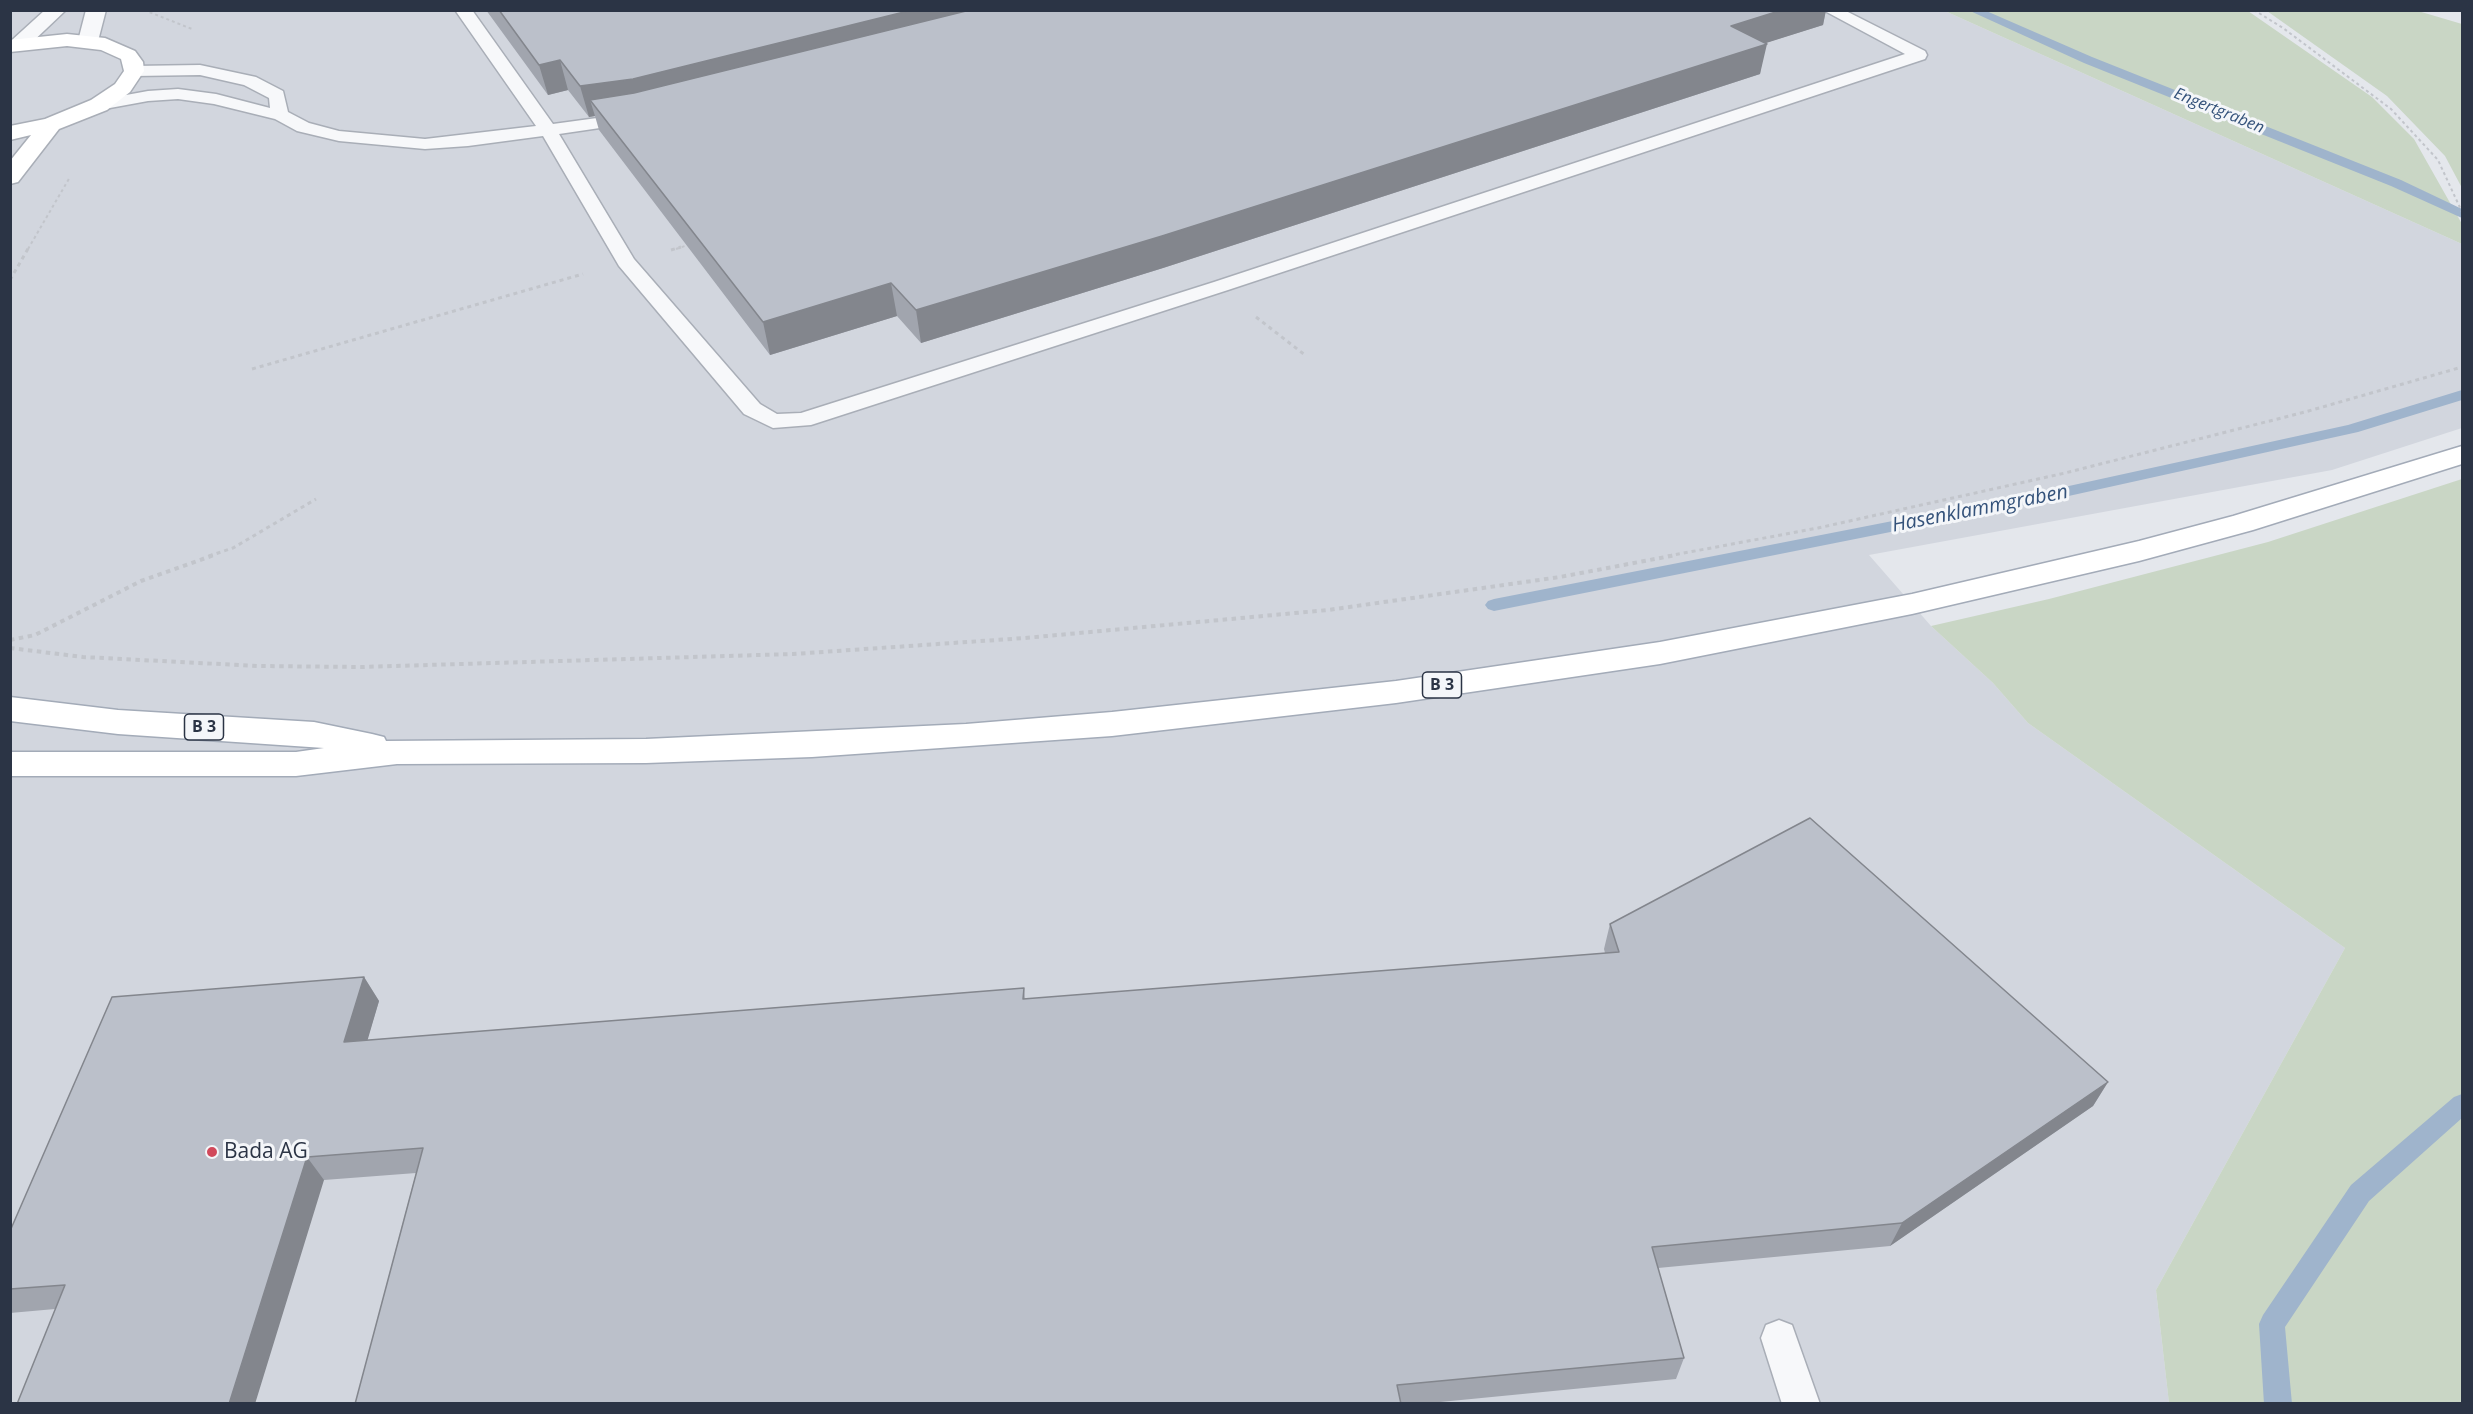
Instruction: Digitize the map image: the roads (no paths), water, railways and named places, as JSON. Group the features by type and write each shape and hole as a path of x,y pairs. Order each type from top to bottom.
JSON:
{"main road":[{"path":"10,133 51,124 99,105 123,88 134,71 133,62 119,48 88,41 55,41 15,45"},
{"path":"10,177 51,124"},
{"name":"B 3","path":"10,764 296,764 397,752 646,752 966,736 1112,724 1396,692 1660,653 1912,604 2139,551 2243,523 2463,455"},
{"name":"B 3","path":"10,709 118,722 314,735 397,752"}],"street":[{"path":"15,45 57,10"},
{"path":"88,41 96,10"}],"lane":[{"path":"463,10 548,130 626,262 752,409 773,421 803,420 1221,286 1919,55 1830,10"},
{"path":"134,71 200,70 250,81 277,95 280,114"},
{"path":"99,105 148,96 178,94 216,99 245,108 280,114 303,127 330,134 425,144 468,141 653,114"},
{"path":"1779,1338 1801,1404"}],"waterway":[{"name":"Engertgraben","path":"1973,10 2088,60 2396,183 2462,214"},
{"name":"Hasenklammgraben","path":"1494,605 2046,496 2352,429 2462,395"},
{"path":"2278,1404 2272,1324 2360,1193 2462,1104"}],"place":[{"name":"Bada AG","path":"212,1152"}]}
